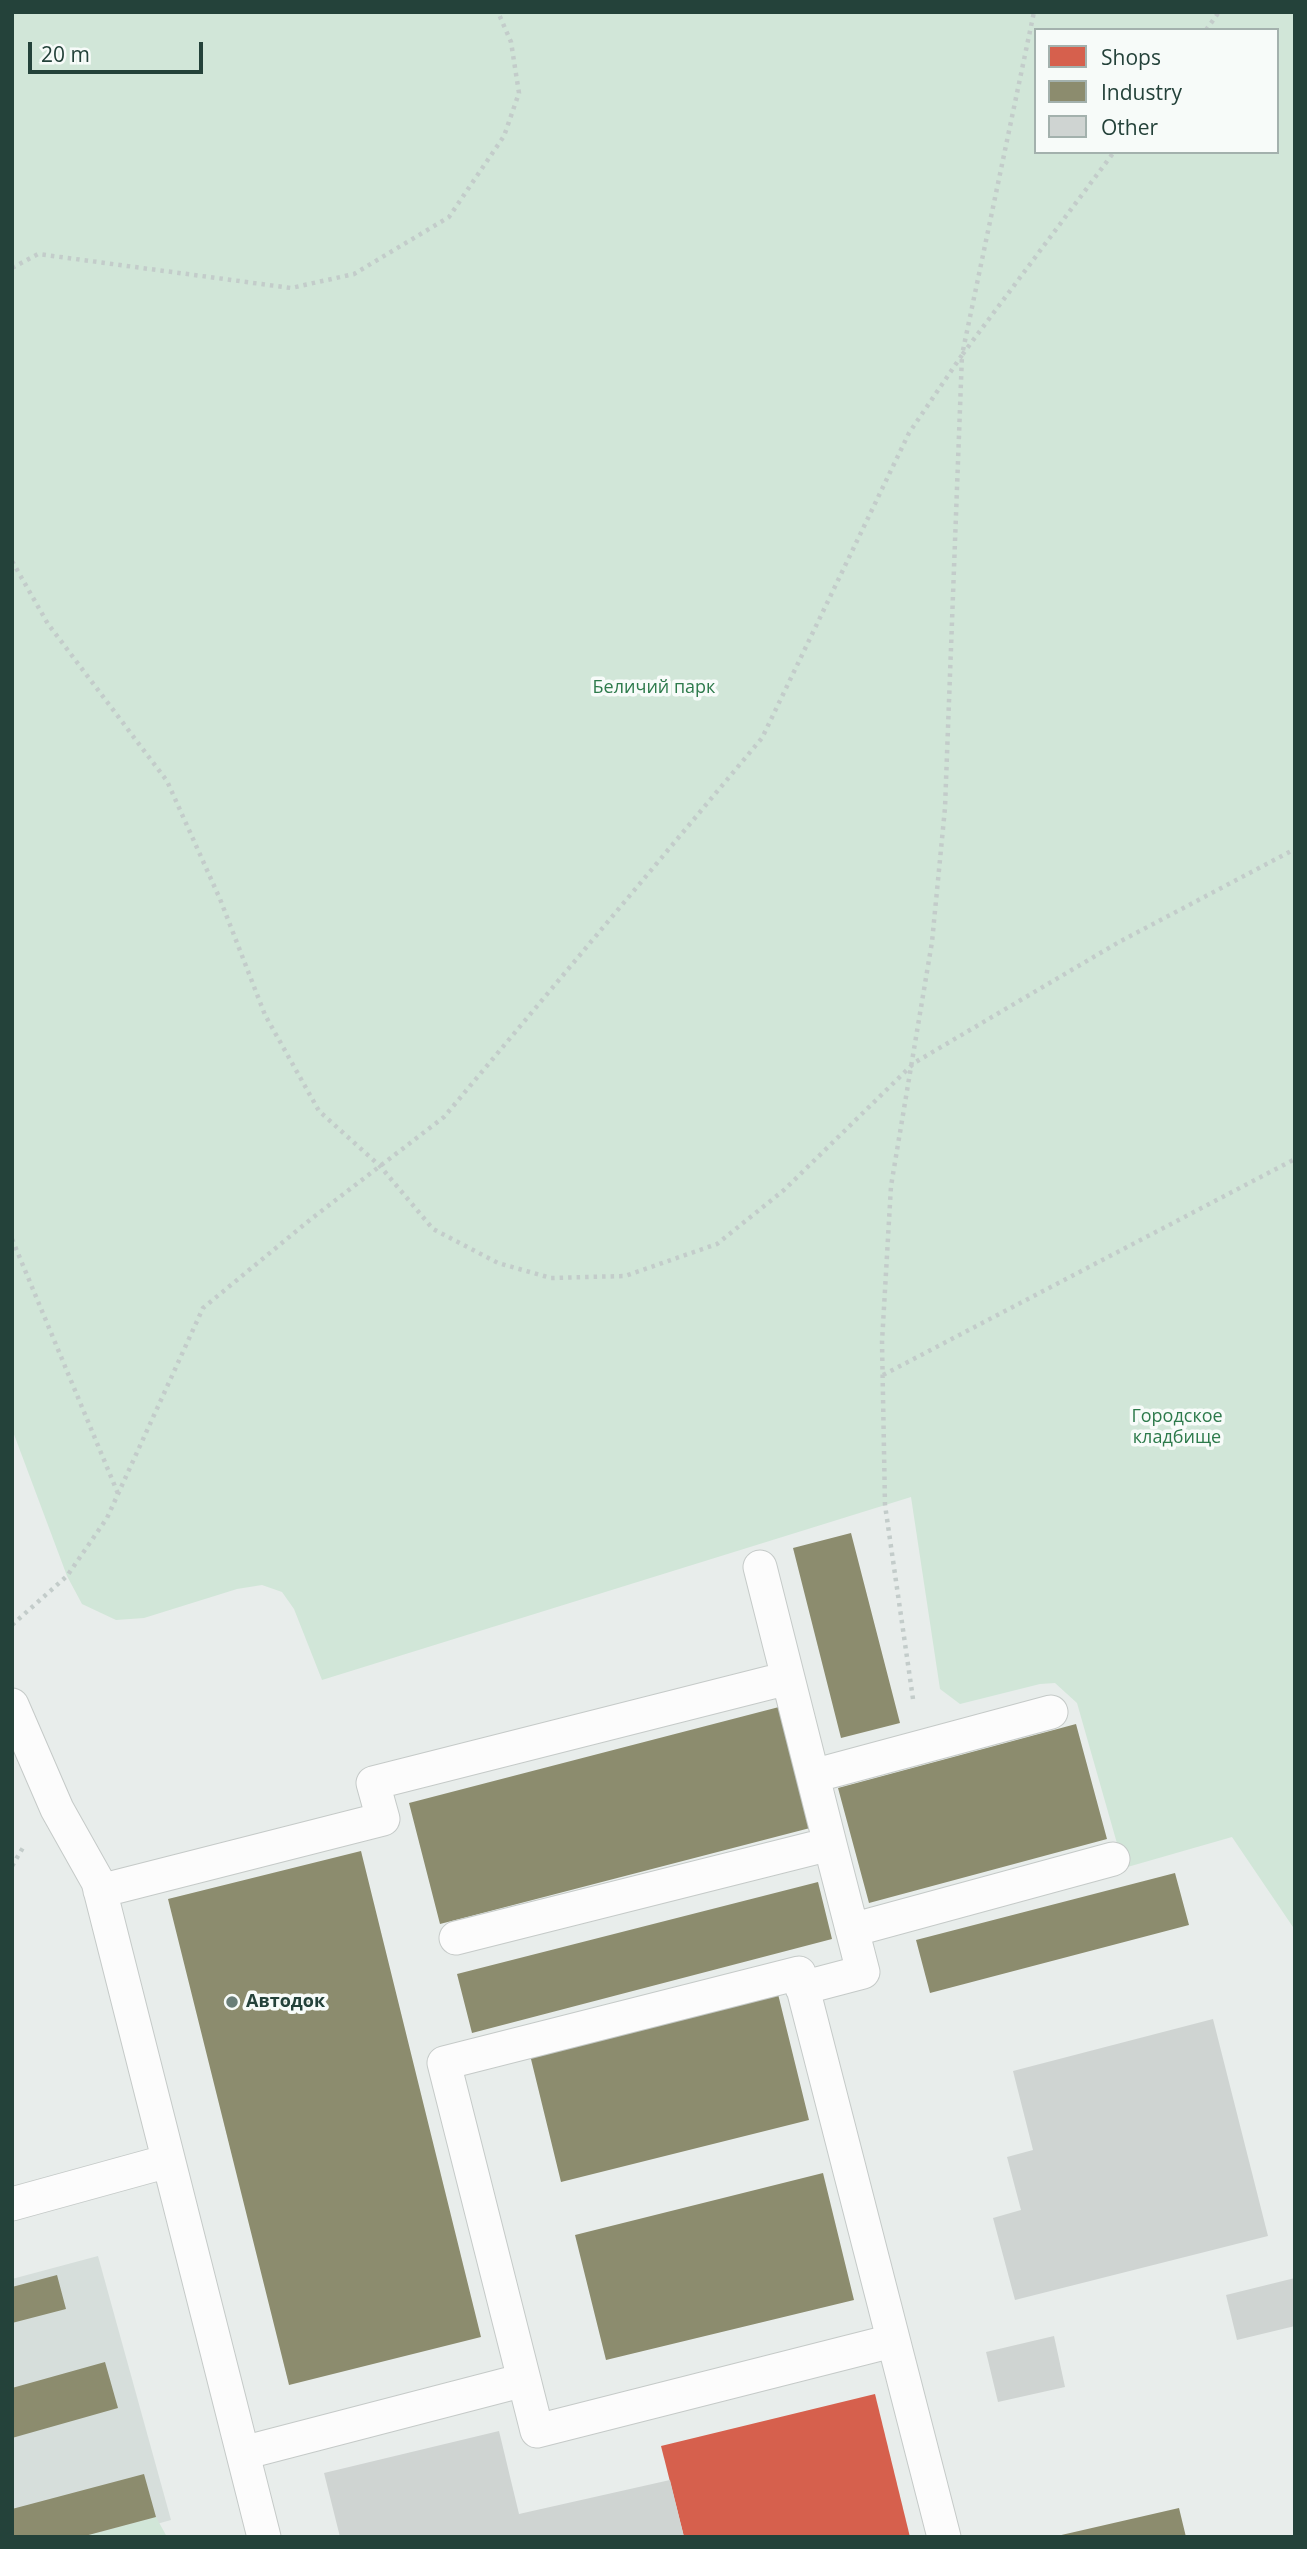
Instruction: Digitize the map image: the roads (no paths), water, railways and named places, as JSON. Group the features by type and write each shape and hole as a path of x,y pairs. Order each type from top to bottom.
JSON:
{"lane":[{"path":"760,1567 863,1972 802,1988"},
{"path":"100,1891 383,1819 373,1783 788,1678"},
{"path":"12,1705 48,1790 98,1882 264,2537"},
{"path":"813,1776 1051,1712"},
{"path":"12,1759 48,1790"},
{"path":"456,1938 830,1844"},
{"path":"852,1930 1113,1859"},
{"path":"892,2341 537,2431 444,2063 799,1973 944,2537"},
{"path":"12,2204 168,2161"},
{"path":"243,2453 524,2380"}],"place":[{"name":"Автодок","path":"232,2002"}],"park label":[{"name":"Беличий парк","path":"654,688"},
{"name":"Городское кладбище","path":"1177,1427"}]}
